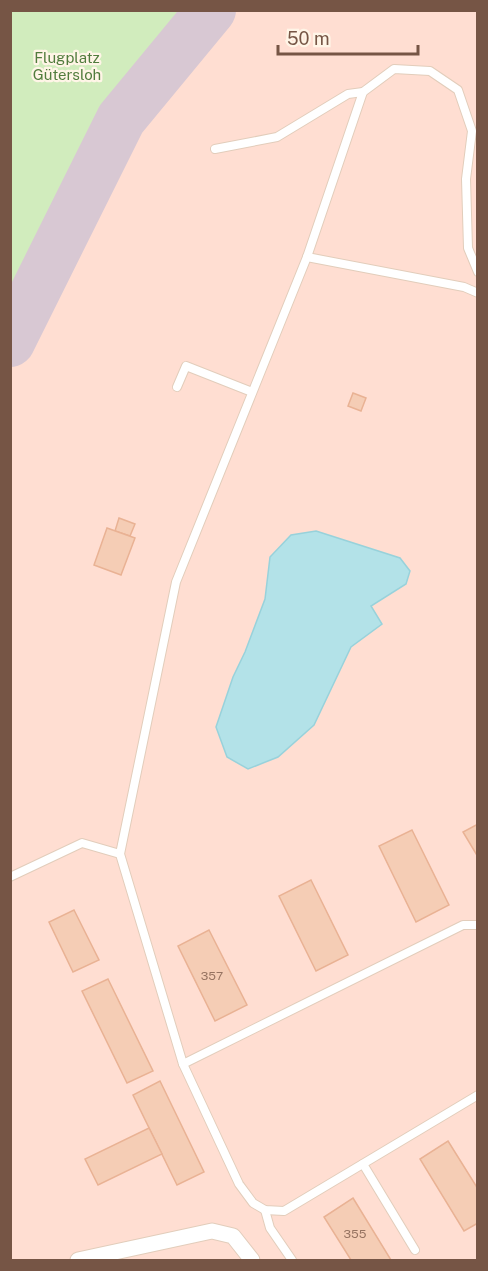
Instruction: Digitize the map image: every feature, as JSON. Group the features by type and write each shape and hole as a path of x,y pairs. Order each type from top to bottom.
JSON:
{"street":[{"path":"78,1260 212,1231 233,1236 252,1260"}],"lane":[{"path":"215,149 277,137 348,94 363,92 394,69 430,71 458,90 471,131 466,179 468,248 477,272"},
{"path":"363,92 307,256 176,582 120,854 183,1064 239,1184 253,1203 265,1210 284,1211 477,1095"},
{"path":"307,256 464,286 477,293"},
{"path":"177,387 186,366 252,392"},
{"path":"10,877 82,843 120,854"},
{"path":"183,1064 463,925 477,925"},
{"path":"363,1164 415,1250"},
{"path":"265,1210 270,1228 291,1260"}],"shaded area":[{"path":"10,11 477,11 477,1260 11,1260"}],"green space":[{"name":"Flugplatz Gütersloh","path":"11,10 184,11 140,61 105,110 11,297"}],"water":[{"path":"316,531 400,558 410,571 406,584 371,606 382,624 351,647 314,725 278,757 248,769 227,757 216,727 233,677 265,599 270,557 291,535"}],"building":[{"path":"353,393 366,398 361,411 348,406"},
{"path":"119,518 135,524 130,536 115,531"},
{"path":"107,528 135,538 121,575 94,565"},
{"path":"478,824 478,857 463,832"},
{"path":"412,830 449,905 416,922 379,846"},
{"path":"311,880 348,955 316,971 279,896"},
{"path":"74,910 99,960 73,972 49,922"},
{"path":"209,930 247,1005 215,1021 178,946"},
{"path":"108,979 153,1071 127,1083 82,991"},
{"path":"160,1081 204,1172 177,1185 133,1095"},
{"path":"149,1128 162,1154 98,1185 85,1159"},
{"path":"448,1141 478,1189 478,1223 464,1231 420,1159"},
{"path":"353,1198 391,1260 351,1260 324,1217"}],"taxiway":[{"path":"10,342 121,119 211,10"}]}
